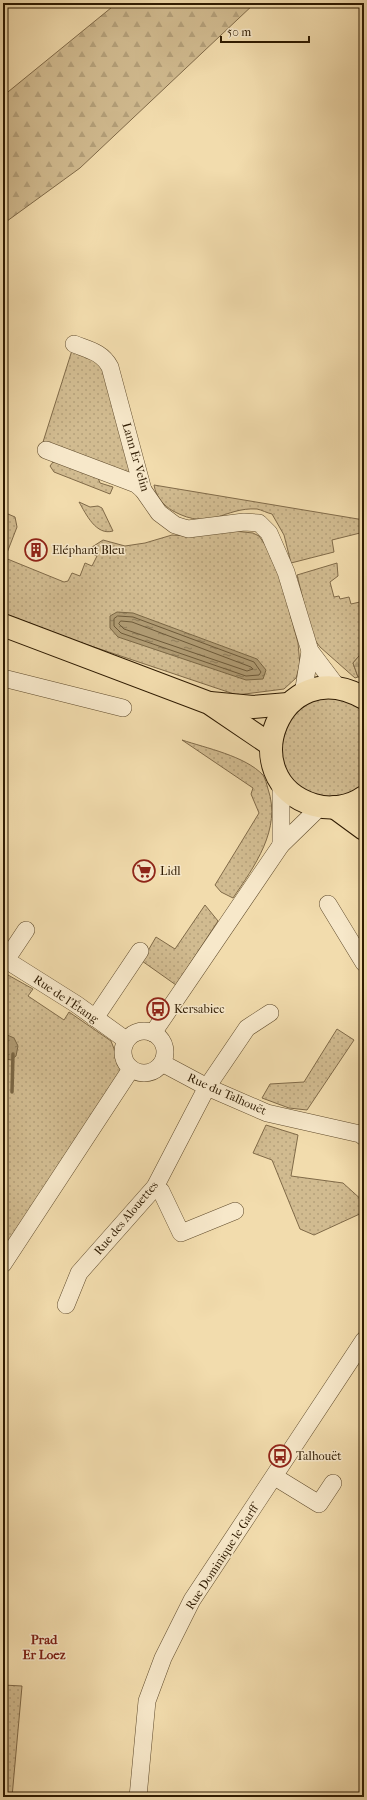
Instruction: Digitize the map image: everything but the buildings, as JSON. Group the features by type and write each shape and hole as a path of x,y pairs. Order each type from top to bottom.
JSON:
{"main road":[{"path":"3,625 209,703 271,745"},
{"path":"209,703 253,707 296,699 320,688 338,688 353,692 364,698"},
{"path":"296,699 275,724 271,745 273,764 281,782 298,798 327,807 364,829"},
{"path":"327,807 350,804 364,797"}],"street":[{"name":"Lann Er Velin","path":"74,344 97,352 105,358 110,367 143,490 159,513 175,525 188,529 244,522 259,523 269,533 286,572 310,651"},
{"path":"46,450 136,484 143,490"},
{"path":"310,651 338,688"},
{"path":"296,699 310,651"},
{"path":"3,678 123,708"},
{"path":"281,782 281,845"},
{"path":"153,1032 281,845 327,807"},
{"path":"328,904 364,962"},
{"name":"Rue de l'Étang","path":"26,930 4,959 126,1040"},
{"path":"95,1018 140,951"},
{"name":"Rue des Alouettes","path":"66,1306 79,1273 155,1187 207,1087 248,1028 270,1013"},
{"path":"135,1032 153,1032 158,1036 164,1046 164,1057 162,1063 151,1072 144,1073 131,1069 124,1058 124,1046 126,1040 135,1032"},
{"name":"Rue du Talhouët","path":"162,1063 207,1087 267,1113 363,1133"},
{"path":"3,1264 131,1069"},
{"path":"155,1187 161,1191 181,1233 235,1211"},
{"name":"Rue Dominique le Garff","path":"138,1797 147,1701 163,1658 192,1600 275,1478 364,1340"},
{"path":"275,1478 318,1504 334,1483"}],"green space":[{"path":"117,3 255,3 80,168 3,224 3,96"},
{"path":"74,344 100,361 133,467 129,474 43,442"},
{"path":"53,462 97,475 100,483 113,487 110,494 54,472 50,466"},
{"path":"154,485 364,520 364,532 332,540 334,552 291,563 284,535 272,514 257,509 245,509 208,519 186,517 173,511 163,503 156,493"},
{"path":"79,502 90,507 98,506 102,508 113,531 107,532 92,523"},
{"path":"8,514 15,517 17,527 5,558 64,582 68,581 72,573 80,576 85,563 92,566 97,556 90,553 89,549 103,540 125,546 145,543 172,535 188,536 234,531 253,533 259,536 266,546 279,573 298,643 300,665 296,678 284,689 237,695 79,642 3,613 3,517"},
{"path":"337,563 338,576 330,582 334,597 339,596 340,599 349,597 351,604 364,601 364,650 353,663 358,677 355,678 320,647 312,636 297,575"},
{"path":"364,650 364,677 358,677 353,663"},
{"path":"334,697 357,705 364,711 364,787 354,794 329,800 303,792 286,774 279,750 291,716 310,701"},
{"path":"182,740 225,753 246,763 263,775 266,782 271,804 269,833 257,860 233,898 221,892 215,885 259,813 251,794 253,788"},
{"path":"205,905 218,921 176,985 142,961 156,937 175,949"},
{"path":"8,975 33,989 28,996 64,1020 69,1012 111,1041 122,1069 3,1253 3,983"},
{"path":"337,1029 354,1040 307,1110 289,1108 262,1098 270,1084 304,1082"},
{"path":"266,1125 298,1135 291,1176 343,1183 364,1202 364,1212 314,1235 300,1229 272,1160 253,1153"},
{"path":"3,1685 22,1686 12,1797 3,1797"}],"water":[{"path":"117,612 133,613 257,659 266,670 263,679 246,680 118,637 110,628 110,616"},
{"path":"3,1029 5,1034 14,1038 18,1046 16,1056 11,1060 3,1058"}],"waterway":[{"path":"12,1092 13,1054"}],"place":[{"name":"Eléphant Bleu","path":"36,550"},
{"name":"Lidl","path":"144,871"},
{"name":"Kersabiec","path":"158,1009"},
{"name":"Talhouët","path":"280,1456"}],"district":[{"name":"Prad Er Loez","path":"44,1646"}]}
